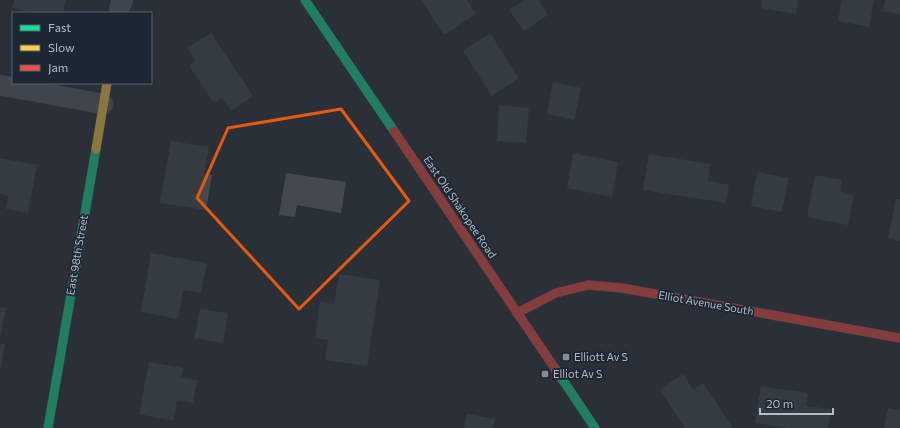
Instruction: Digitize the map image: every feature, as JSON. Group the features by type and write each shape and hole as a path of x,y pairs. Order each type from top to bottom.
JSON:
{"street":[{"path":"119,12 123,0"},
{"name":"East Old Shakopee Road","path":"305,0 595,428"},
{"name":"East 98th Street","path":"48,428 107,84"},
{"path":"0,85 103,104"},
{"name":"Elliot Avenue South","path":"517,313 556,293 588,285 622,288 900,338"}],"highlighted area":[{"path":"341,109 409,201 299,309 197,198 228,128"}],"building":[{"path":"14,0 66,0 63,12 33,12 12,8"},
{"path":"421,0 467,0 476,14 444,35"},
{"path":"524,0 538,0 548,15 524,31 509,10"},
{"path":"762,0 798,0 796,14 761,8"},
{"path":"842,0 874,0 869,27 838,21"},
{"path":"885,0 900,0 900,14 883,11"},
{"path":"211,33 253,96 231,111 222,98 214,103 189,66 196,61 187,48"},
{"path":"490,33 519,78 492,96 463,51"},
{"path":"553,82 581,88 574,120 547,114"},
{"path":"499,105 529,108 526,143 497,141"},
{"path":"171,141 209,147 204,173 212,175 206,210 160,203"},
{"path":"573,153 618,162 612,197 567,188"},
{"path":"649,154 710,164 708,181 729,185 726,203 643,190"},
{"path":"0,158 37,165 28,213 6,209 8,196 0,194"},
{"path":"757,172 789,178 782,212 751,206"},
{"path":"286,173 346,182 341,213 297,205 295,217 279,215"},
{"path":"815,175 842,180 840,191 854,195 848,225 807,217"},
{"path":"896,199 900,199 900,241 888,238"},
{"path":"151,253 207,263 201,293 183,290 178,319 141,312"},
{"path":"339,274 380,280 367,366 325,360 328,340 315,338 320,302 334,304"},
{"path":"0,307 6,308 1,335 0,335"},
{"path":"200,309 228,313 223,343 194,338"},
{"path":"0,344 5,344 1,369 0,369"},
{"path":"149,362 183,368 181,377 197,380 193,403 177,400 173,421 139,414"},
{"path":"683,374 693,390 703,383 733,428 685,428 660,390"},
{"path":"761,386 808,393 806,406 831,409 828,428 788,428 755,423"},
{"path":"888,408 900,410 900,428 884,428"},
{"path":"467,414 495,419 493,428 464,428"}],"traffic: fast":[{"path":"305,0 394,131"},
{"path":"48,428 96,149"},
{"path":"554,367 595,428"}],"traffic: slow":[{"path":"96,149 107,84"}],"traffic: jam":[{"path":"394,131 554,367"},
{"path":"517,313 556,293 588,285 622,288 900,338"}],"place":[{"name":"Elliott Av S","path":"566,357"},
{"name":"Elliot Av S","path":"545,374"}]}
